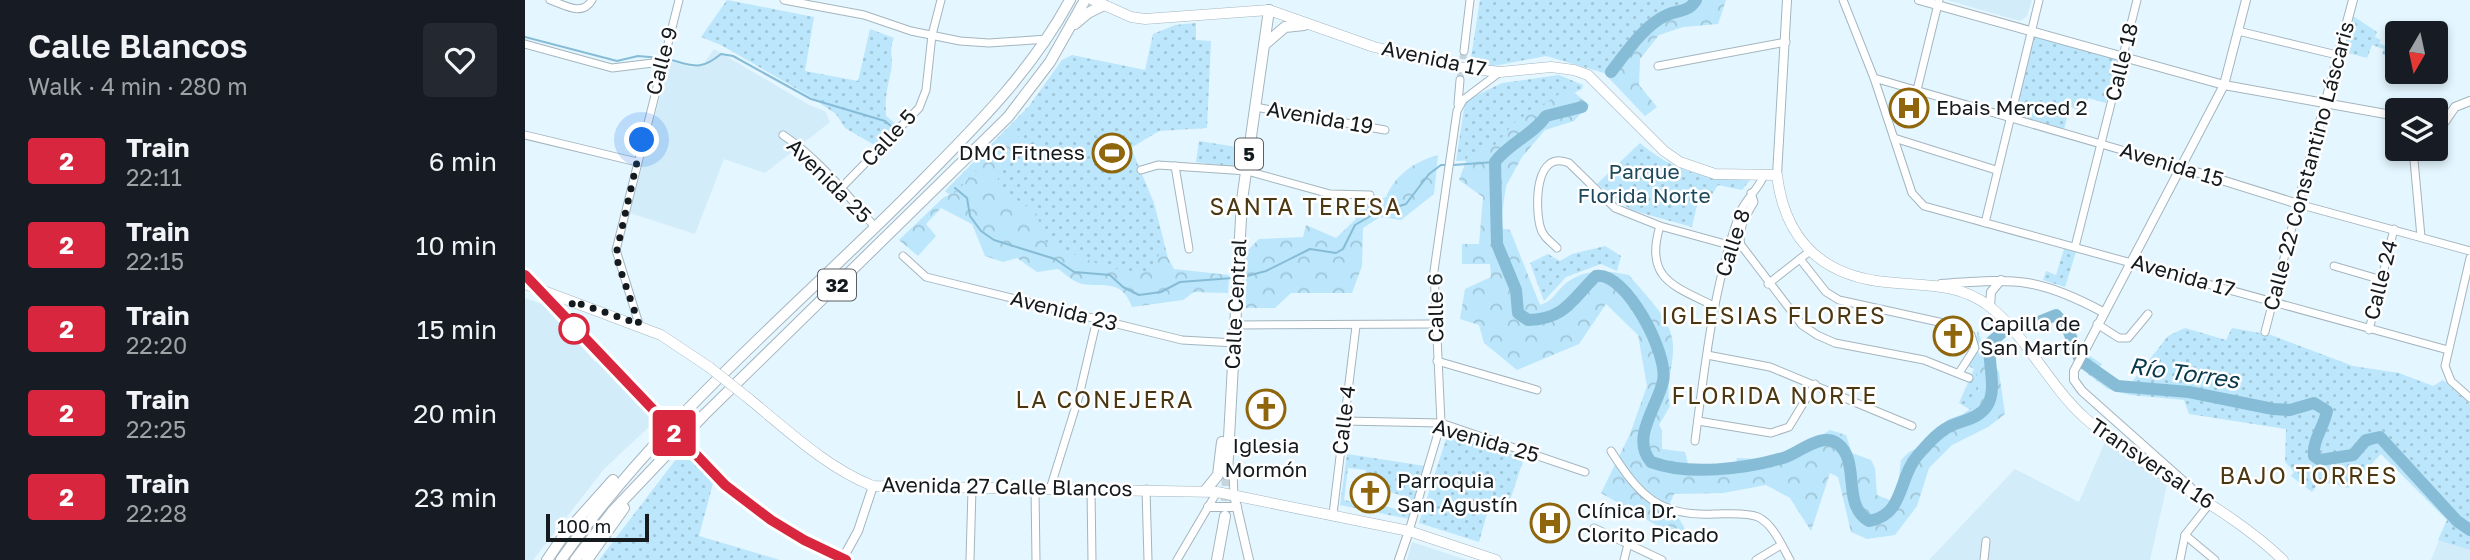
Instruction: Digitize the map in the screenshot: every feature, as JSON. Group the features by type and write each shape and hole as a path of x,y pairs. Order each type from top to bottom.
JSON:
{"main road":[{"name":"32","path":"561,560 617,485 659,438 994,107 1036,55 1070,0"},
{"name":"32","path":"575,560 612,512 704,415 1008,117 1038,80 1085,0"},
{"name":"Avenida 17","path":"1093,0 1131,17 1146,19 1269,5 1304,25 1420,59 1500,72 1560,68 1588,75 1664,151 1680,162 1715,174 1777,175"},
{"path":"1070,28 1088,13 1104,5"},
{"name":"Calle Central","path":"1230,474 1239,262 1247,171 1269,5"},
{"path":"1264,46 1285,27 1304,25"},
{"path":"1777,175 1784,214 1810,251 1832,266 1856,276 1877,281 1934,285"},
{"name":"Avenida 27 Calle Blancos","path":"525,284 639,324 676,344 807,444 858,480 873,486 1211,492 1409,531 1496,560"},
{"name":"Transversal 16","path":"1934,285 1968,294 1990,307 2086,419 2198,494 2283,560"},
{"path":"1211,492 1218,475 1233,360"},
{"path":"545,560 617,475 659,438"},
{"path":"587,560 643,482"},
{"path":"1217,560 1225,516"}],"street":[{"path":"550,0 584,9 592,0"},
{"name":"Calle 9","path":"639,324 618,263 617,250 636,162 679,0"},
{"path":"784,0 864,15 932,35 989,43 1029,42 1048,38"},
{"name":"Calle 5","path":"841,188 919,107 926,90 932,35 941,0"},
{"path":"1464,51 1470,0"},
{"path":"1777,175 1787,0"},
{"path":"1843,0 1894,138 1996,170"},
{"path":"1919,0 1939,2 2224,85 2385,114"},
{"path":"1985,223 2008,117 2039,0"},
{"name":"Calle 18","path":"2075,247 2137,0"},
{"path":"2198,494 2078,387 2074,380 2076,365 2083,351 2224,85 2246,0"},
{"name":"Calle 22 Constantino Láscaris","path":"2265,332 2351,0"},
{"path":"1917,90 1939,2"},
{"path":"2238,32 2337,55"},
{"path":"1029,42 1035,47 1036,55"},
{"path":"1658,66 1786,42"},
{"path":"525,44 612,68 662,59"},
{"path":"1457,111 1463,100 1500,72"},
{"name":"Avenida 15","path":"1874,78 2298,204 2470,251"},
{"name":"Calle 6","path":"1399,560 1441,424 1434,324 1435,256 1460,80"},
{"path":"2448,119 2455,107 2470,102"},
{"name":"Avenida 19","path":"1255,107 1385,130"},
{"path":"525,135 636,162"},
{"name":"Avenida 25","path":"783,135 797,144 875,227"},
{"name":"Avenida 17","path":"1894,138 1917,202 2448,350"},
{"path":"1557,248 1544,236 1537,203 1541,177 1552,162 1560,159 1569,163 1615,208 1660,226 1729,245"},
{"name":"Calle 24","path":"2414,161 2421,237"},
{"path":"1175,166 1189,249"},
{"path":"1141,170 1175,166 1247,171 1330,194 1370,195"},
{"name":"Calle 8","path":"1696,441 1714,306 1729,245 1740,211 1764,175"},
{"path":"1751,193 1753,202 1738,236 1741,245 1768,284 1802,325 1835,343 1924,360 1969,378"},
{"path":"1660,226 1654,257 1658,269 1667,279 1714,306"},
{"name":"Calle 24","path":"2369,330 2394,229"},
{"path":"1768,284 1810,251"},
{"name":"Avenida 23","path":"903,256 926,277 1194,342 1235,343"},
{"path":"2470,258 2448,350 2447,373 2470,398"},
{"path":"1800,259 1826,292 1839,300 1948,324 1971,335 1975,348 1959,373"},
{"path":"2334,266 2382,280"},
{"path":"1934,285 2001,281 2044,284 2063,290 2103,312"},
{"path":"1990,307 1991,292 2001,281"},
{"path":"2097,324 2125,339 2148,314"},
{"path":"1050,489 1079,396 1097,319"},
{"path":"1236,325 1434,324"},
{"name":"Calle 4","path":"1333,514 1356,326"},
{"path":"1707,355 1770,367 1912,426"},
{"path":"1437,361 1537,390"},
{"path":"1698,421 1771,433 1789,427 1815,384"},
{"name":"Avenida 25","path":"1344,421 1441,424 1585,472"},
{"path":"1611,450 1628,478 1667,510 1694,515 1757,516 1770,528 1790,560"},
{"path":"1230,474 1249,560"},
{"path":"842,560 858,531 873,486"},
{"path":"970,560 972,489"},
{"path":"1035,489 1037,560"},
{"path":"1091,489 1092,560"},
{"path":"1146,489 1148,560"},
{"path":"1177,560 1208,507 1211,492"},
{"path":"2180,560 2185,536 2210,503"},
{"path":"1208,507 1237,507"},
{"path":"1594,527 1662,560"},
{"path":"2185,536 2215,560"},
{"path":"1984,560 1986,541"},
{"path":"1624,560 1628,544"},
{"path":"1756,560 1781,545"}],"shaded area":[{"path":"1947,0 2032,0 2027,16 2020,21"},
{"path":"714,49 809,105 825,111 830,122 765,173 724,159 695,234 630,213 669,61 691,67 703,65"},
{"path":"525,298 544,305 595,362 598,360 655,421 604,469 533,560 525,560"},
{"path":"2105,442 2167,485 2150,560 1929,560 2015,469 2079,502"},
{"path":"2447,520 2470,538 2470,560 2431,560"},
{"path":"1412,542 1467,560 1407,560"}],"green space":[{"path":"727,0 814,17 805,71 858,81 870,29 894,38 886,116 896,124 876,146 845,128 836,114 811,97 721,45 701,37"},
{"path":"1480,0 1687,0 1684,8 1656,14 1604,73 1546,56 1494,66 1470,64"},
{"path":"1687,0 1726,0 1718,24 1683,27 1659,35 1640,59 1639,85 1657,107 1645,116 1604,73 1656,14 1684,8"},
{"path":"2353,16 2377,32 2375,37 2385,46 2385,55 2382,54 2384,49 2372,45 2367,58 2345,52"},
{"path":"1196,23 1196,40 1211,41 1207,128 1159,131 1131,148 1154,203 1171,270 1135,277 996,233 945,191 1029,106 1062,60 1072,55 1145,70 1153,34 1175,25"},
{"path":"2035,34 2119,58 2106,103 2088,98 2084,111 2070,107 2064,129 2014,114"},
{"path":"1559,75 1583,85 1582,89 1538,111 1491,160 1456,161 1465,102 1502,83"},
{"path":"1569,88 1589,105 1574,121 1545,130 1522,157 1506,186 1500,228 1510,230 1540,305 1551,299 1572,279 1604,271 1629,275 1656,307 1668,326 1673,345 1668,391 1670,406 1659,425 1662,430 1662,449 1685,452 1690,471 1705,471 1719,465 1734,470 1737,458 1781,460 1830,430 1846,435 1852,453 1871,460 1875,468 1877,495 1892,501 1898,485 1901,460 1909,452 1926,444 1947,420 1963,414 1975,405 1979,390 1975,363 1979,341 1999,372 2005,414 1988,427 1952,445 1929,468 1917,506 1895,535 1867,539 1851,532 1838,477 1830,473 1811,531 1790,498 1766,485 1723,493 1674,494 1670,503 1685,529 1675,536 1601,493 1630,434 1647,386 1638,335 1606,304 1579,344 1517,370 1484,343 1479,325 1460,319 1465,289 1491,277 1490,264 1462,264 1462,244 1479,244 1483,197 1459,180 1469,153 1493,147 1516,121"},
{"path":"1011,133 1022,138 995,184 1037,214 1044,241 1096,263 1136,271 1152,271 1162,247 1174,269 1229,275 1228,293 1194,292 1183,300 1132,307 1127,297 1115,287 1074,281 1058,269 1037,272 1017,258 1003,262 985,256 972,224 941,208 926,224 936,236 918,256 899,240 944,197 956,192"},
{"path":"1199,141 1243,148 1241,168 1196,162"},
{"name":"Parque Florida Norte","path":"1640,143 1665,161 1692,172 1720,178 1751,179 1742,190 1718,185 1707,202 1698,200 1692,227 1631,210 1597,184"},
{"path":"1438,155 1434,194 1401,220 1380,217 1363,228 1362,266 1352,293 1291,293 1275,308 1246,308 1246,252 1259,239 1303,237 1306,225 1336,238 1355,220 1359,207 1386,197 1395,182 1407,170"},
{"path":"1605,246 1621,256 1617,271 1601,264 1566,277 1544,301 1530,263 1548,254 1560,261 1572,254"},
{"path":"2064,249 2076,252 2065,287 2043,280 2046,271 2056,275"},
{"path":"2185,328 2226,340 2232,328 2271,335 2353,366 2399,373 2433,386 2443,380 2470,404 2470,550 2438,540 2447,520 2381,454 2348,488 2331,483 2317,485 2312,492 2291,476 2294,472 2285,462 2286,429 2189,414 2184,400 2130,395 2108,389 2077,366 2087,354 2102,364 2098,369 2115,380 2132,382 2168,336"},
{"path":"1978,331 1983,346 1976,413 1959,403 1974,369 1962,362 1974,344"},
{"path":"1448,433 1524,458 1510,500 1492,496 1479,542 1419,523"},
{"path":"683,450 713,483 699,536 780,560 599,560"},
{"path":"1347,454 1425,466 1409,519 1340,505","holes":["1348,468 1366,470 1365,475 1383,481 1381,489 1409,498 1406,512 1371,502 1370,506 1344,500"]}],"waterway":[{"name":"Río Torres","path":"1611,72 1651,25 1667,15 1687,9 1696,0"},
{"path":"525,37 617,61 638,56 661,58"},
{"path":"667,59 695,66 707,63 721,54 733,56 811,99 885,121 892,127"},
{"name":"Río Torres","path":"1582,107 1546,116 1535,129 1507,149 1495,162 1497,244 1516,290 1518,313 1528,320 1541,319 1560,312 1596,276 1608,278 1632,300 1652,335 1663,369 1660,391 1644,432 1645,453 1651,462 1682,469 1735,468 1783,458 1818,442 1832,441 1845,452 1849,461 1853,494 1861,514 1869,521 1881,517 1895,503 1912,464 1931,441 1950,426 1978,415 1987,406 1992,392 1990,343 2006,329 2036,323 2056,315 2067,327 2080,360 2117,386 2189,392 2273,409 2290,410 2314,403 2327,411 2314,450 2314,456 2320,460 2353,455 2366,440 2380,437 2457,521 2470,530"},
{"path":"1453,165 1495,162"},
{"path":"1243,277 1266,271 1310,249 1336,253 1343,249 1355,225 1374,214 1406,204 1429,174 1441,165 1447,165"},
{"path":"955,188 967,198 970,216 981,231 994,240 1055,259 1074,272 1110,275 1123,287 1139,295 1161,292 1180,282 1233,278"}],"tunnel":[{"path":"1460,80 1464,51"},
{"path":"1225,516 1227,474"}],"railway":[{"path":"525,276 725,485 783,526 846,560"}],"train":[{"name":"2","path":"525,275 725,485 771,520 804,540 846,560"}],"place":[{"name":"Ebais Merced 2","path":"1909,108"},
{"name":"DMC Fitness","path":"1112,153"},
{"name":"Capilla de San Martín","path":"1953,336"},
{"name":"Iglesia Mormón","path":"1266,409"},
{"name":"Parroquia San Agustín","path":"1370,493"},
{"name":"Clínica Dr. Clorito Picado","path":"1550,523"}],"district":[{"name":"SANTA TERESA","path":"1306,207"},
{"name":"IGLESIAS FLORES","path":"1774,316"},
{"name":"FLORIDA NORTE","path":"1775,396"},
{"name":"LA CONEJERA","path":"1105,400"},
{"name":"BAJO TORRES","path":"2309,476"}],"route":[{"path":"574,329 572,301 639,324 630,305 617,250 642,140"}]}
